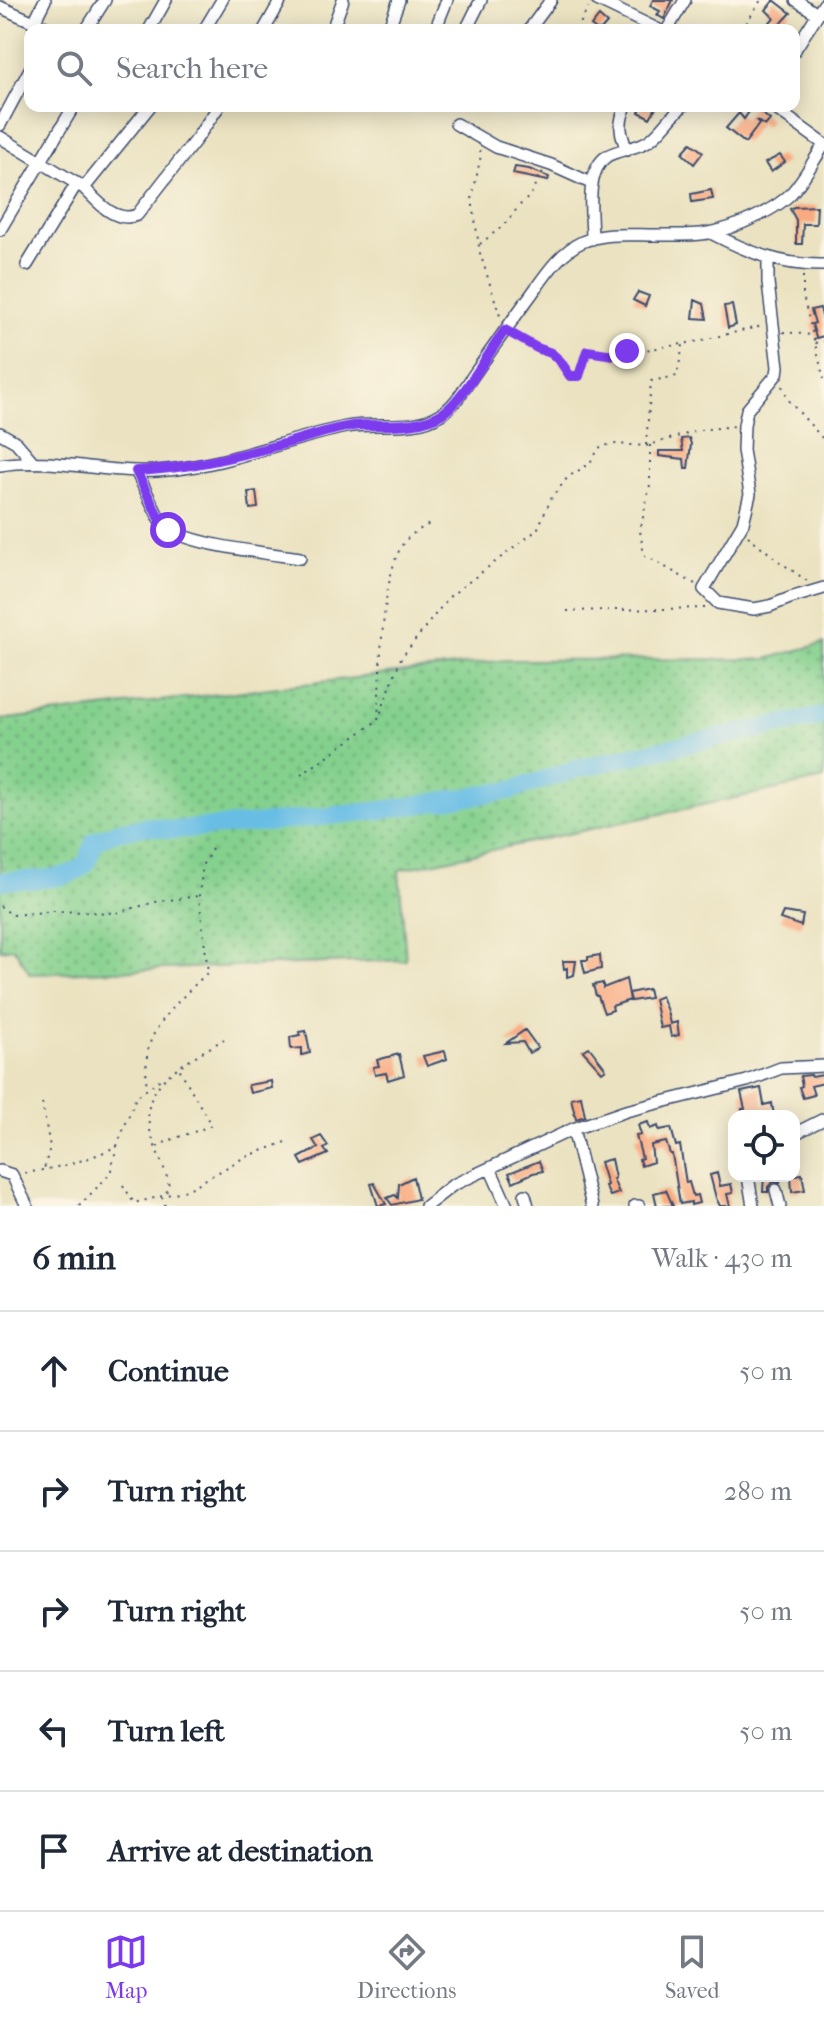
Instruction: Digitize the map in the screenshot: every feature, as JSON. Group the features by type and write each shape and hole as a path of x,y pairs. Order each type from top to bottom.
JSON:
{"street":[{"path":"34,22 45,0"},
{"path":"90,24 105,0"},
{"path":"152,24 166,0"},
{"path":"208,24 222,0"},
{"path":"267,24 281,0"},
{"path":"334,24 343,0"},
{"path":"390,24 399,0"},
{"path":"437,24 447,0"},
{"path":"469,24 481,0"},
{"path":"533,24 551,0"},
{"path":"594,0 646,24"},
{"path":"671,24 685,0"},
{"path":"796,0 820,9 800,41"},
{"path":"0,7 38,24"},
{"path":"0,125 24,80"},
{"path":"0,230 71,112"},
{"path":"27,265 80,186 145,112"},
{"path":"0,137 80,186 116,215 131,218 137,215 215,112"},
{"path":"624,112 620,131 627,150"},
{"path":"592,239 591,183 604,159 651,139 676,112"},
{"path":"0,465 34,463 161,470 245,454 348,427 401,425 433,419 453,406 556,262 579,244 619,235 711,233 778,206 818,161 824,144 780,112"},
{"path":"456,124 496,147 551,165 591,183"},
{"path":"711,233 768,259 824,265"},
{"path":"768,259 777,374 747,410 743,450 750,494 741,530 704,589 718,603 754,609 820,590"},
{"path":"0,433 16,442 34,463"},
{"path":"136,471 162,524 168,530 180,536 232,548 300,558"},
{"path":"426,1206 440,1202 453,1185 573,1129 626,1111 747,1081 781,1068 824,1066"},
{"path":"800,1131 824,1119"},
{"path":"573,1129 592,1206"},
{"path":"490,1168 507,1206"},
{"path":"6,1173 27,1206"},
{"path":"749,1182 753,1206"},
{"path":"776,1190 780,1206"}],"path":[{"path":"580,24 594,0"},
{"path":"746,24 761,0"},
{"path":"478,137 481,155 472,199 480,253 505,330 551,353 570,376 579,376 587,351 614,355 773,327 812,335"},
{"path":"479,245 504,225 531,195 539,175 551,165"},
{"path":"803,263 803,296 824,379"},
{"path":"814,343 824,341"},
{"path":"646,446 651,381 677,376 684,344"},
{"path":"777,374 790,402 824,440"},
{"path":"301,775 378,720 401,658 449,597 537,530 552,497 568,477 589,464 601,446 646,446 700,430 744,425"},
{"path":"818,434 824,429"},
{"path":"651,444 650,485 640,531 644,555 704,589"},
{"path":"378,720 382,631 392,568 406,540 433,522"},
{"path":"741,530 820,590"},
{"path":"567,611 694,610 714,607 718,603"},
{"path":"146,1090 148,1047 154,1032 208,972 199,896 203,864 215,844"},
{"path":"0,906 12,915 54,911 116,913 155,902 199,896"},
{"path":"79,1206 110,1174 136,1097 224,1039"},
{"path":"156,1147 171,1138 195,1133 211,1125 179,1068"},
{"path":"162,1197 169,1188 168,1175 146,1118 153,1093 164,1077"},
{"path":"42,1103 50,1147 44,1170"},
{"path":"123,1185 134,1203 162,1197 187,1190 245,1157 289,1141"},
{"path":"6,1173 44,1170 95,1157 117,1146"},
{"path":"162,1197 165,1206"}],"green space":[{"path":"824,643 824,779 399,870 406,960 30,974 14,948 0,950 0,720 506,660 766,659"}],"building":[{"path":"653,0 673,0 664,19 657,15 660,11 650,6"},
{"path":"774,0 791,13 781,24 768,24 774,18 766,10"},
{"path":"599,16 607,23 606,24 593,24"},
{"path":"639,112 654,112 650,118"},
{"path":"749,112 760,112 770,120 765,126 756,120 759,124 745,143 726,128 739,113 744,119"},
{"path":"691,143 703,152 694,164 682,153"},
{"path":"780,155 785,162 771,172 765,163"},
{"path":"515,167 549,177 548,181 513,174"},
{"path":"711,190 713,199 692,202 691,194"},
{"path":"817,206 816,224 803,224 802,244 796,244 796,220 790,209"},
{"path":"638,292 649,296 645,306 633,300"},
{"path":"695,300 704,304 707,319 693,318"},
{"path":"732,305 736,325 728,328 724,306"},
{"path":"820,308 824,336 816,338 811,310"},
{"path":"689,438 688,468 685,468 684,459 659,456 659,451 683,451 681,439"},
{"path":"256,491 258,508 250,509 248,492"},
{"path":"783,912 803,915 801,926 780,919"},
{"path":"600,955 601,969 585,973 582,960"},
{"path":"563,961 576,961 574,975 567,977"},
{"path":"626,979 630,1000 612,1006 613,1010 604,1013 593,985 603,983 603,988"},
{"path":"648,989 650,998 631,1001 629,993"},
{"path":"661,996 670,1024 677,1022 679,1035 671,1037 669,1026 660,1028 654,999"},
{"path":"525,1030 538,1048 529,1053 523,1042 506,1043"},
{"path":"306,1031 310,1053 302,1055 302,1048 291,1049 290,1037"},
{"path":"589,1047 606,1069 602,1072 583,1051"},
{"path":"445,1051 447,1059 427,1066 423,1056"},
{"path":"399,1054 404,1075 388,1080 386,1073 375,1075 373,1067 379,1066 377,1060"},
{"path":"823,1075 824,1083 811,1086 814,1095 803,1098 799,1087 802,1086 800,1076"},
{"path":"271,1081 272,1088 250,1093 248,1085"},
{"path":"761,1088 764,1105 772,1103 773,1110 742,1110 745,1109 741,1092"},
{"path":"581,1096 585,1116 576,1119 571,1098"},
{"path":"648,1122 650,1129 658,1126 659,1130 671,1128 676,1146 680,1145 686,1183 689,1182 693,1196 697,1195 699,1203 680,1204 672,1154 666,1142 651,1145 653,1162 641,1166 636,1136 641,1135 638,1125"},
{"path":"321,1136 328,1146 324,1149 328,1154 303,1165 299,1158 318,1148 313,1140"},
{"path":"611,1159 613,1179 619,1193 610,1196 600,1162"},
{"path":"539,1161 543,1171 513,1182 509,1173"},
{"path":"717,1173 720,1186 731,1184 733,1193 727,1194 730,1206 720,1206 716,1198 710,1175"},
{"path":"800,1174 805,1190 792,1192 791,1182 800,1182"},
{"path":"413,1177 418,1199 392,1205 387,1198 395,1195 398,1198 399,1184"},
{"path":"764,1182 773,1182 768,1192 763,1192"},
{"path":"374,1183 386,1204 378,1206 371,1184"},
{"path":"666,1190 673,1206 657,1206 654,1193"}],"waterway":[{"path":"0,881 67,875 86,863 94,841 119,831 148,826 173,830 265,823 383,810 512,790 580,768 824,716"}],"route":[{"path":"168,530 162,524 136,471 190,466 348,427 401,425 433,419 453,406 505,330 551,353 570,376 579,376 587,351 614,355 627,351"}]}
